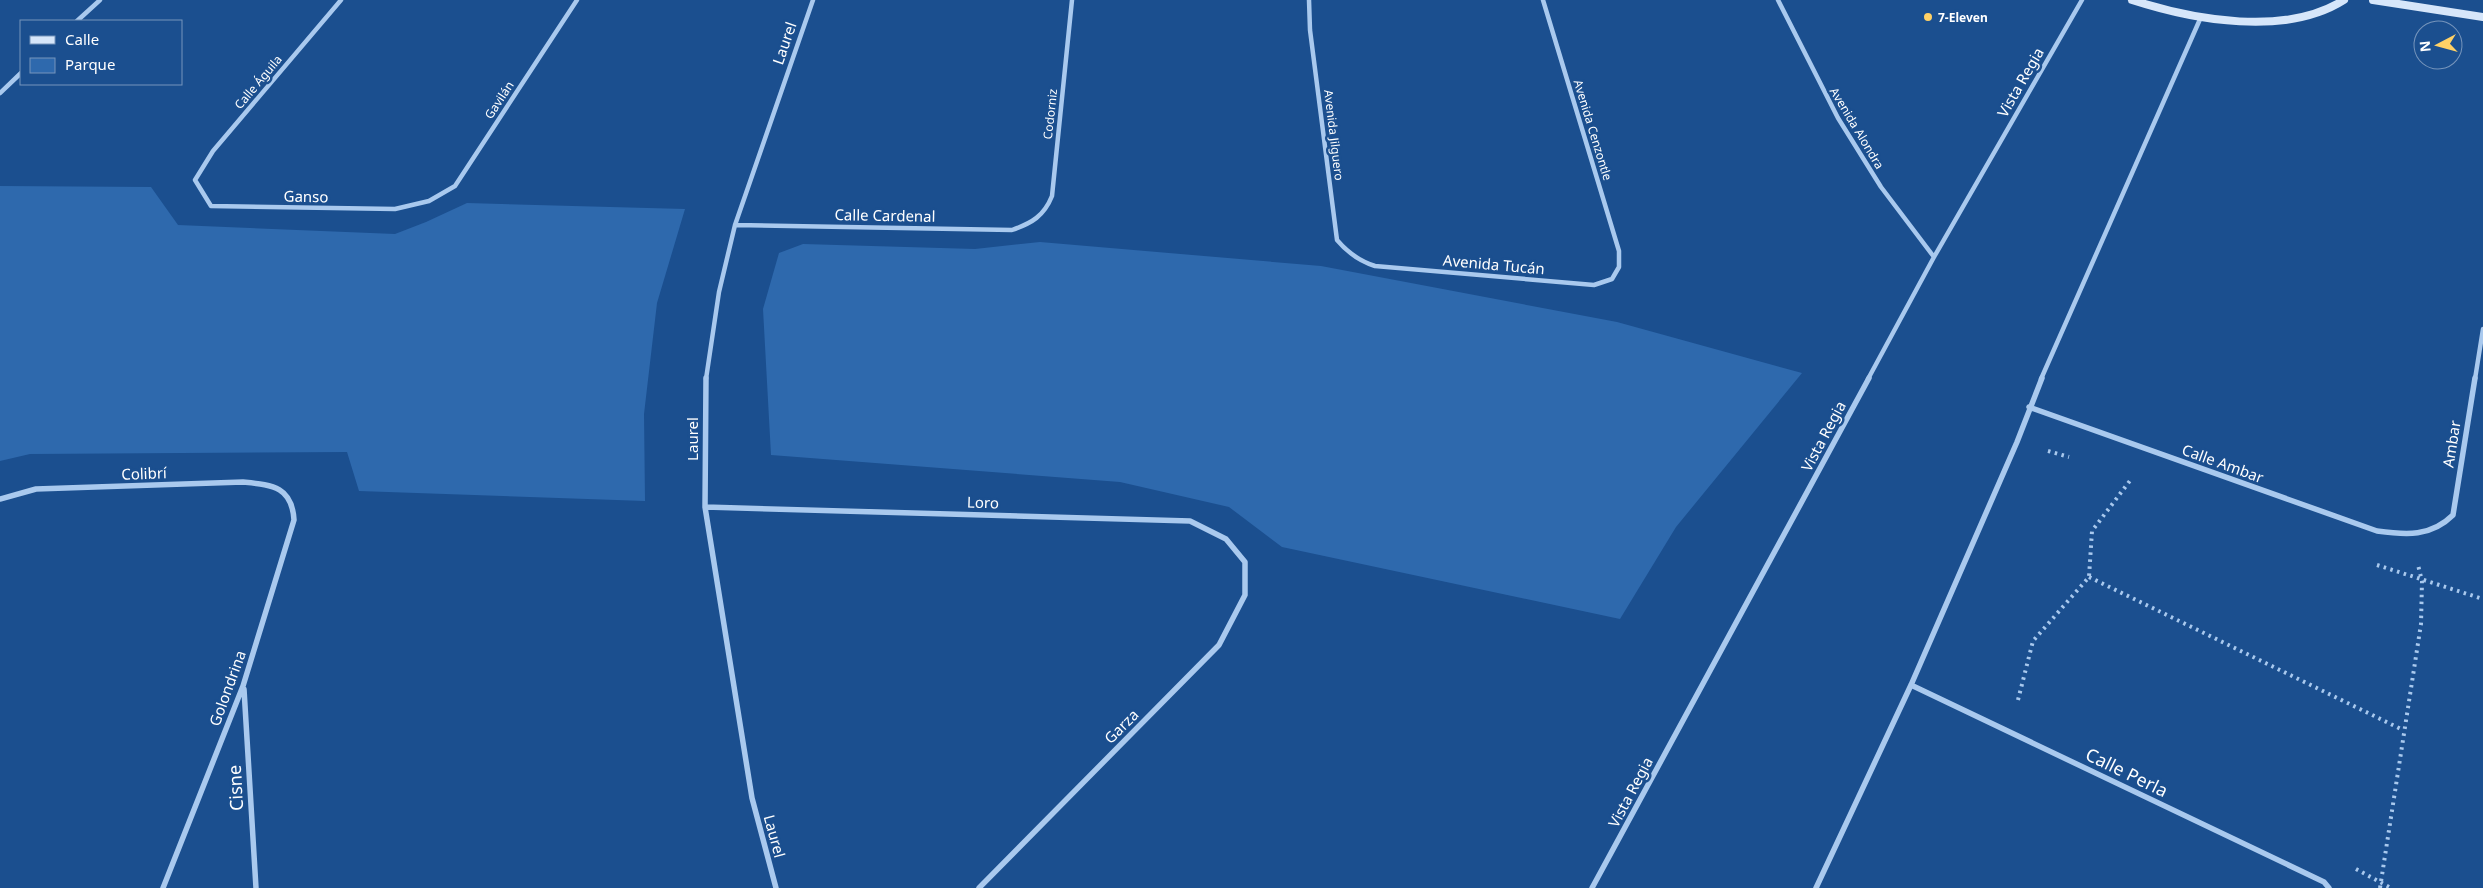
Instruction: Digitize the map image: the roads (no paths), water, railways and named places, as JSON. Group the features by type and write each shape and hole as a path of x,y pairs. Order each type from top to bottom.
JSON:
{"street":[{"path":"78,20 100,0"},
{"name":"Calle Águila","path":"195,180 213,151 341,0"},
{"name":"Gavilán","path":"429,201 455,186 577,0"},
{"name":"Laurel","path":"776,888 752,798 705,507 704,389 719,292 735,225 813,0"},
{"name":"Codorniz","path":"1033,222 1046,212 1052,196 1072,0"},
{"name":"Avenida Jilguero","path":"1309,0 1312,40 1337,240 1349,255 1360,262"},
{"name":"Avenida Cenzontle","path":"1544,0 1619,251 1619,267"},
{"name":"Avenida Alondra","path":"1778,0 1838,118 1881,187 1934,257"},
{"name":"Vista Regia","path":"1592,888 1934,257 2082,0"},
{"path":"2132,0 2201,17 2250,21 2293,19 2328,10 2344,0"},
{"path":"2373,0 2483,17"},
{"path":"1816,888 1911,685 2017,442 2029,406 2201,17"},
{"path":"0,93 20,74"},
{"name":"Ganso","path":"195,180 211,206 395,209 429,201"},
{"name":"Calle Cardenal","path":"735,225 1012,230 1033,222"},
{"name":"Avenida Tucán","path":"1360,262 1375,266 1594,285 1612,279 1619,267"},
{"name":"Ambar","path":"2410,536 2433,532 2446,524 2452,515 2483,329"},
{"name":"Calle Ambar","path":"2029,406 2377,531 2410,536"},
{"name":"Colibrí","path":"0,499 36,489 243,482 272,485 287,494"},
{"name":"Golondrina","path":"163,888 244,686 294,520 294,506 287,494"},
{"name":"Loro","path":"705,507 1190,521 1226,539 1245,562"},
{"name":"Garza","path":"979,888 1218,645 1245,595 1245,562"},
{"name":"Calle Perla","path":"1911,685 2324,882 2329,888"},
{"name":"Cisne","path":"244,686 256,888"}],"place":[{"name":"7-Eleven","path":"1928,17"}]}
